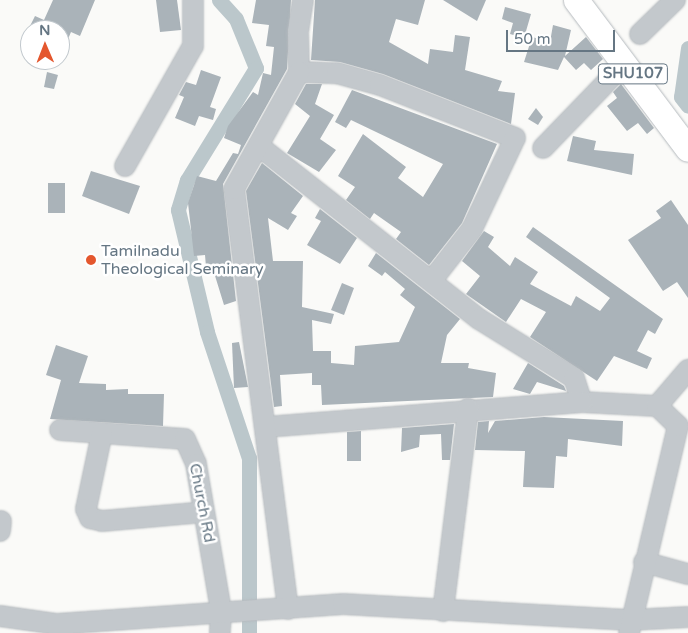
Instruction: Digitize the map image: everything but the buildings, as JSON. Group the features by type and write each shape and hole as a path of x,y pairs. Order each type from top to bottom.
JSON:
{"main road":[{"name":"SHU107","path":"576,0 688,149"}],"street":[{"path":"125,166 193,46 193,0"},
{"path":"288,609 266,426 234,189 299,72 298,32 303,0"},
{"path":"640,34 675,0"},
{"path":"543,148 625,63"},
{"path":"299,72 338,73 380,85 515,138 472,229 433,279"},
{"path":"258,146 433,279 478,318 574,378 582,402"},
{"path":"658,406 688,370"},
{"path":"266,426 468,409 582,402 658,406 678,426 680,452 644,562 629,627"},
{"path":"443,611 468,409"},
{"name":"Church Rd","path":"60,430 185,439 196,464 204,512 239,610 220,633"},
{"path":"102,433 86,509 90,518 102,521 204,512"},
{"path":"644,562 688,574"},
{"path":"0,616 57,628 239,610 288,609 343,604 629,627 688,617"}],"waterway":[{"path":"219,0 236,19 256,68 187,180 178,210 207,332 249,458 249,633"},
{"path":"688,48 681,97 688,106"}],"place":[{"name":"Tamilnadu Theological Seminary","path":"91,260"}]}
